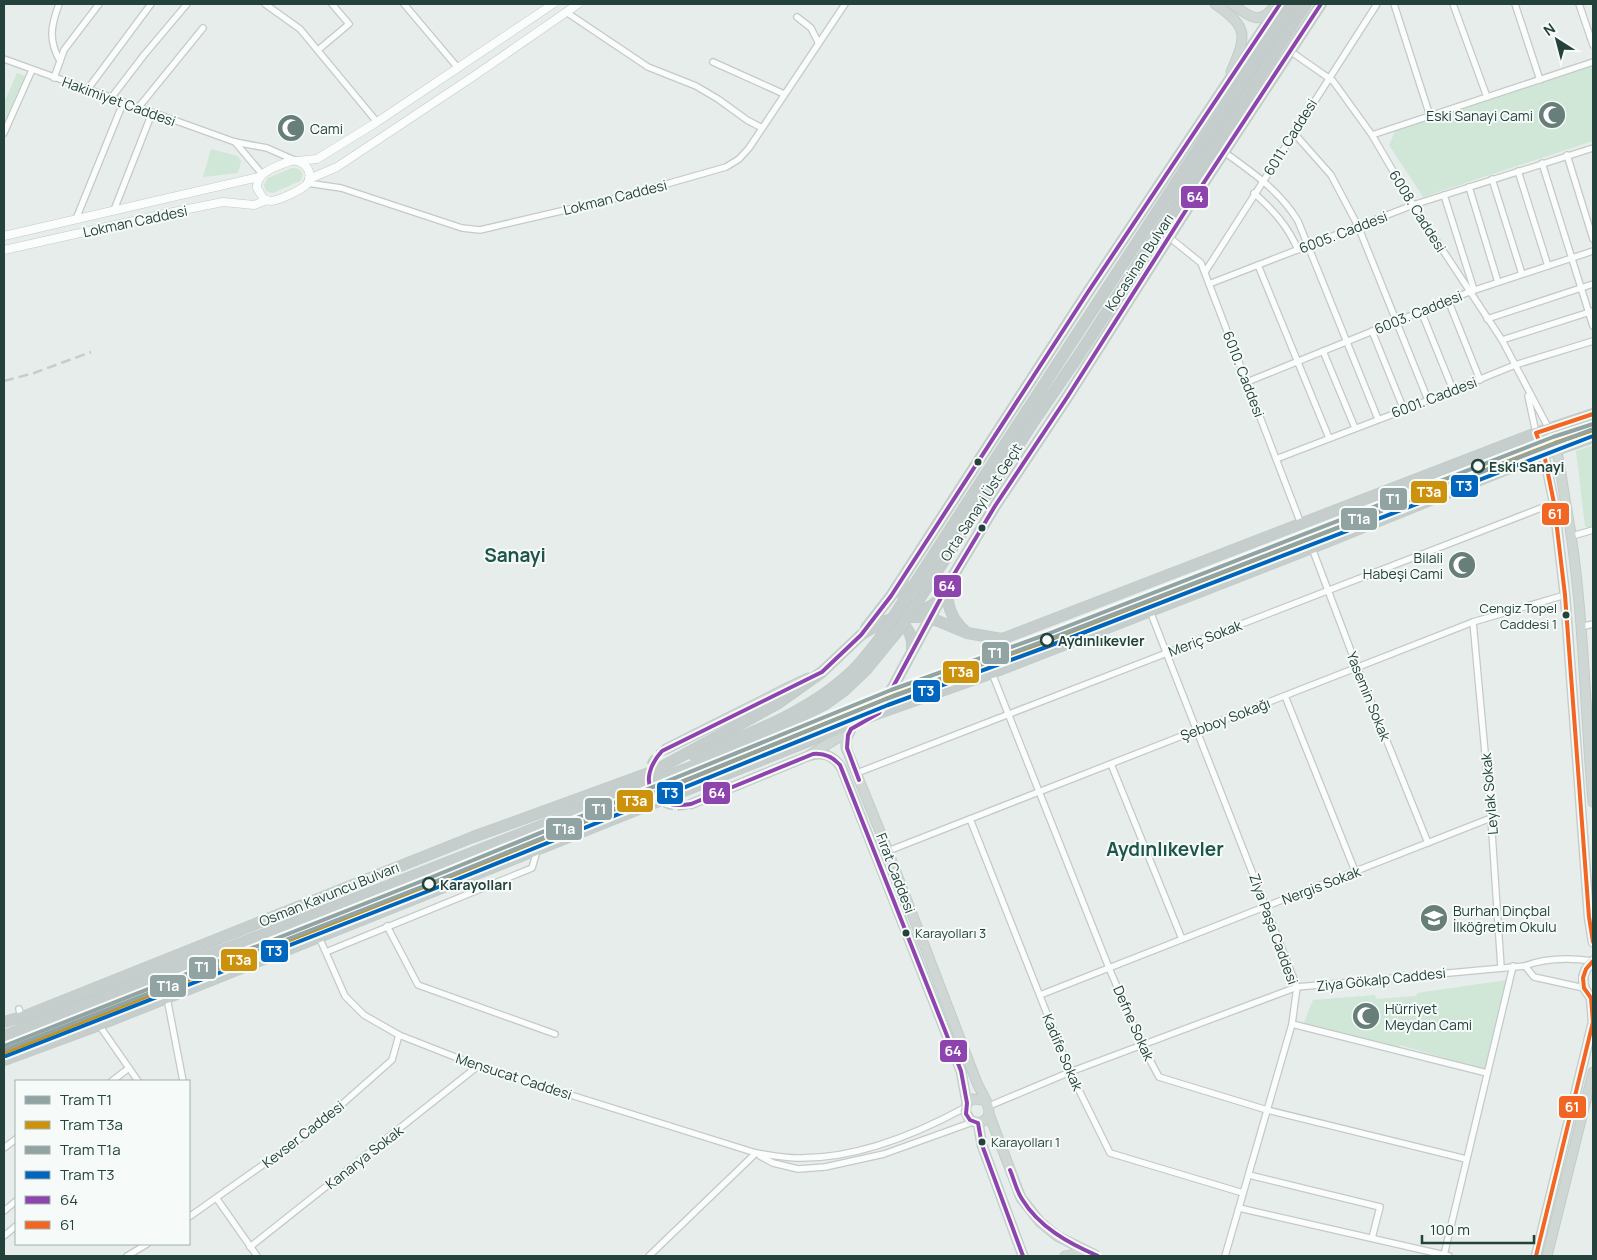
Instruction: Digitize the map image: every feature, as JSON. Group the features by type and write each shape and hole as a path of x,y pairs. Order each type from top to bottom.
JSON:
{"highway":[{"path":"656,770 777,704 822,672 861,634 891,596 1278,4"},
{"name":"Kocasinan Bulvarı","path":"1026,412 1293,4"},
{"name":"Kocasinan Bulvarı","path":"1036,418 1077,358 1306,4"},
{"path":"851,730 878,713 929,618 995,506 1321,4"},
{"path":"1068,348 1081,304"},
{"path":"1077,358 1126,305"},
{"name":"Orta Sanayi Üst Geçit","path":"694,760 804,706 834,687 855,668 879,639 1026,412"},
{"path":"861,634 873,626 890,619 909,616 929,618 967,633 1002,639 1536,433 1593,414"},
{"name":"Orta Sanayi Üst Geçit","path":"694,760 736,749 824,705 846,690 866,670 902,626 1036,418"},
{"path":"4,1060 99,1025 319,938 878,713 992,674 1544,454 1593,437"},
{"path":"903,576 902,594 908,605 916,610 924,610 931,607 940,599"},
{"path":"950,581 948,594 949,608 958,624 967,633"},
{"path":"890,619 901,622 908,630 912,640 910,655"},
{"path":"656,770 694,760"},
{"name":"Osman Kavuncu Bulvarı","path":"4,1036 694,760"},
{"name":"Osman Kavuncu Bulvarı","path":"4,1022 20,1013 473,837 656,770"}],"main road":[{"path":"1215,4 1235,19 1242,35 1242,46 1226,86"},
{"path":"1232,4 1250,16 1258,18 1267,15 1278,4"},
{"path":"1549,429 1556,450 1572,536 1590,714 1593,802"},
{"path":"1536,433 1544,454 1554,503 1565,596 1593,942"},
{"path":"666,748 822,672"},
{"path":"691,804 808,756 851,730"},
{"name":"Fırat Caddesi","path":"851,730 846,740 846,748 988,1107 1021,1198 1040,1222 1057,1236 1097,1256"},
{"name":"Fırat Caddesi","path":"808,756 826,755 840,765 961,1071 966,1105"},
{"path":"1536,1256 1593,1022 1592,998 1584,988 1584,973 1593,961"},
{"path":"1547,1256 1593,1072"},
{"path":"973,1099 988,1107 985,1120 976,1122 968,1118 966,1105 973,1099"},
{"path":"976,1122 982,1145 1023,1256"},
{"path":"1065,1256 1081,1253 1097,1256"}],"street":[{"path":"59,4 52,30 54,49 60,61"},
{"path":"54,78 64,50 99,4"},
{"path":"86,90 151,4"},
{"path":"111,98 187,4"},
{"path":"265,4 300,29 377,122"},
{"path":"318,50 349,24 332,4"},
{"path":"404,4 458,68"},
{"path":"296,161 317,159 458,68 544,6 554,4"},
{"path":"296,161 307,168 308,181 337,167 578,4"},
{"name":"Lokman Caddesi","path":"4,250 223,202 254,205 267,200 275,200 301,189 308,181 341,188 462,228 480,230 621,197 726,167 744,154 845,4"},
{"name":"6011. Caddesi","path":"1205,272 1376,4"},
{"path":"1394,4 1430,116"},
{"path":"1453,4 1487,97"},
{"path":"1515,4 1540,80"},
{"path":"1579,4 1593,45"},
{"path":"566,12 648,67 696,86 718,98 747,120 762,128"},
{"path":"797,17 811,28 818,42"},
{"path":"138,108 203,28"},
{"name":"6008. Caddesi","path":"1290,51 1333,81 1372,135 1412,205 1472,291 1487,319 1502,340 1527,389"},
{"name":"Hakimiyet Caddesi","path":"4,59 234,142 267,148 296,161"},
{"path":"713,62 784,94"},
{"path":"1372,135 1593,62"},
{"path":"4,133 32,70"},
{"path":"76,219 123,103"},
{"path":"114,210 152,113"},
{"path":"1294,132 1331,175 1358,226 1428,400"},
{"path":"234,142 260,176 257,188 260,196 267,200"},
{"name":"6005. Caddesi","path":"1209,284 1412,205 1593,148"},
{"path":"1224,152 1263,180 1283,199 1294,213 1378,419"},
{"path":"1567,155 1593,239"},
{"name":"Lokman Caddesi","path":"4,236 260,176 296,161"},
{"path":"1542,163 1581,288 1591,312 1593,326"},
{"path":"1518,171 1548,266"},
{"path":"1492,179 1522,274"},
{"path":"1469,187 1498,282"},
{"path":"1254,193 1274,211 1284,224 1298,250"},
{"path":"1444,195 1472,291"},
{"name":"6010. Caddesi","path":"1169,236 1201,263 1301,524"},
{"name":"6003. Caddesi","path":"1247,382 1448,300 1593,251"},
{"path":"1258,265 1329,438"},
{"path":"1487,319 1593,284"},
{"path":"1448,300 1480,380"},
{"path":"1421,311 1453,390"},
{"path":"1502,340 1591,312"},
{"path":"1372,331 1404,410"},
{"name":"6001. Caddesi","path":"1276,459 1515,365 1593,341"},
{"path":"1324,351 1355,428"},
{"path":"1527,389 1549,429"},
{"path":"1527,389 1536,433"},
{"name":"Meriç Sokak","path":"857,774 1554,503"},
{"path":"1572,536 1593,530"},
{"name":"Yasemin Sokak","path":"1312,548 1357,668 1428,843"},
{"name":"Şebboy Sokağı","path":"888,851 1473,622 1565,596"},
{"name":"Ziya Paşa Caddesi","path":"1150,610 1297,987 1292,1024 1225,1256"},
{"name":"Leylak Sokak","path":"1473,622 1491,818 1501,967"},
{"path":"1581,626 1593,624"},
{"name":"Defne Sokak","path":"992,674 1109,968 1142,1045 1159,1077 1267,1110 1466,1159"},
{"path":"1285,696 1355,871"},
{"path":"1111,764 1182,939"},
{"name":"Nergis Sokak","path":"1040,995 1491,818"},
{"name":"Kadife Sokak","path":"970,819 1070,1072 1110,1153 1243,1193"},
{"path":"326,952 532,868 537,851"},
{"path":"387,926 418,985 555,1034"},
{"name":"Mensucat Caddesi","path":"319,938 345,996 364,1015 399,1035 478,1066 756,1153 797,1158 828,1156 883,1145 937,1122 966,1105"},
{"name":"Ziya Gökalp Caddesi","path":"988,1107 1070,1072 1297,987 1525,966 1537,961 1580,959 1593,961"},
{"path":"1239,1208 1447,1256 1466,1159 1513,966"},
{"path":"1525,966 1534,977 1584,988"},
{"path":"167,998 183,1080"},
{"path":"1292,1024 1487,1073"},
{"path":"99,1025 137,1080"},
{"name":"Kevser Caddesi","path":"190,1216 315,1128 392,1060 399,1035"},
{"name":"Kanarya Sokak","path":"250,1247 478,1066"},
{"path":"113,1080 129,1068"},
{"name":"Mensucat Caddesi","path":"756,1153 773,1163 798,1169 825,1168 884,1154 976,1122"},
{"path":"4,1148 15,1139"},
{"path":"649,1256 756,1153"},
{"path":"1248,1175 1380,1207 1372,1238"},
{"path":"216,1199 257,1256"},
{"path":"4,1211 15,1202"},
{"path":"4,1236 15,1227"},
{"path":"128,1256 145,1245"}],"green space":[{"path":"1593,65 1593,141 1423,197 1389,145 1397,127"},
{"path":"17,73 25,76 4,123 4,103"},
{"path":"211,149 237,156 241,161 238,173 203,177"},
{"path":"292,168 298,169 301,172 300,181 273,193 266,191 264,185 268,178"},
{"path":"1593,445 1593,527 1589,528 1585,526 1576,451"},
{"path":"1507,980 1486,1071 1444,1061 1444,1058 1400,1045 1398,1050 1303,1025 1313,1000 1375,995 1376,999 1416,996 1417,993"}],"tunnel":[{"path":"666,749 655,757 650,767 648,778 651,788 657,797 666,804 677,806 691,804"}],"railway":[{"path":"4,381 34,373 91,352"}],"tram line":[{"name":"T1","path":"4,1046 427,879 891,690 1045,635 1553,437 1593,424"},
{"name":"T1a","path":"4,1050 429,884 886,699 1047,640 1593,429"},
{"name":"T3a","path":"6,1052 429,885 893,696 1047,641 1555,443 1593,430"},
{"name":"T3","path":"6,1056 431,890 888,705 1049,646 1593,436"}],"transit line":[{"name":"64","path":"1023,1256 982,1145 978,1123 970,1120 966,1114 967,1103 961,1071 840,765 828,756 813,754 691,804 677,805 666,803 652,791 649,783 650,773 654,762 662,751 822,672 861,635 891,596 1088,292 1280,4"},
{"name":"64","path":"859,780 847,748 848,735 851,729 879,713 950,581 995,506 1321,4"},
{"name":"61","path":"1593,414 1536,433 1544,454 1554,503 1565,595 1589,917 1593,942"},
{"name":"61","path":"1536,1256 1593,1022 1591,998 1584,988 1583,978 1586,969 1593,961"},
{"name":"64","path":"1010,1170 1020,1196 1037,1218 1065,1240 1098,1256"}],"place":[{"name":"Eski Sanayi Cami","path":"1552,115"},
{"name":"Cami","path":"291,128"},
{"name":"Eski Sanayi","path":"1478,466"},
{"name":"Bilali Habeşi Cami","path":"1462,565"},
{"name":"Cengiz Topel Caddesi 1","path":"1566,615"},
{"name":"Aydınlıkevler","path":"1047,640"},
{"name":"Karayolları","path":"429,884"},
{"name":"Burhan Dinçbal İlköğretim Okulu","path":"1434,918"},
{"name":"Karayolları 3","path":"906,933"},
{"name":"Hürriyet Meydan Cami","path":"1366,1016"},
{"name":"Karayolları 1","path":"982,1142"}],"district":[{"name":"Sanayi","path":"515,555"},
{"name":"Aydınlıkevler","path":"1165,849"}]}
